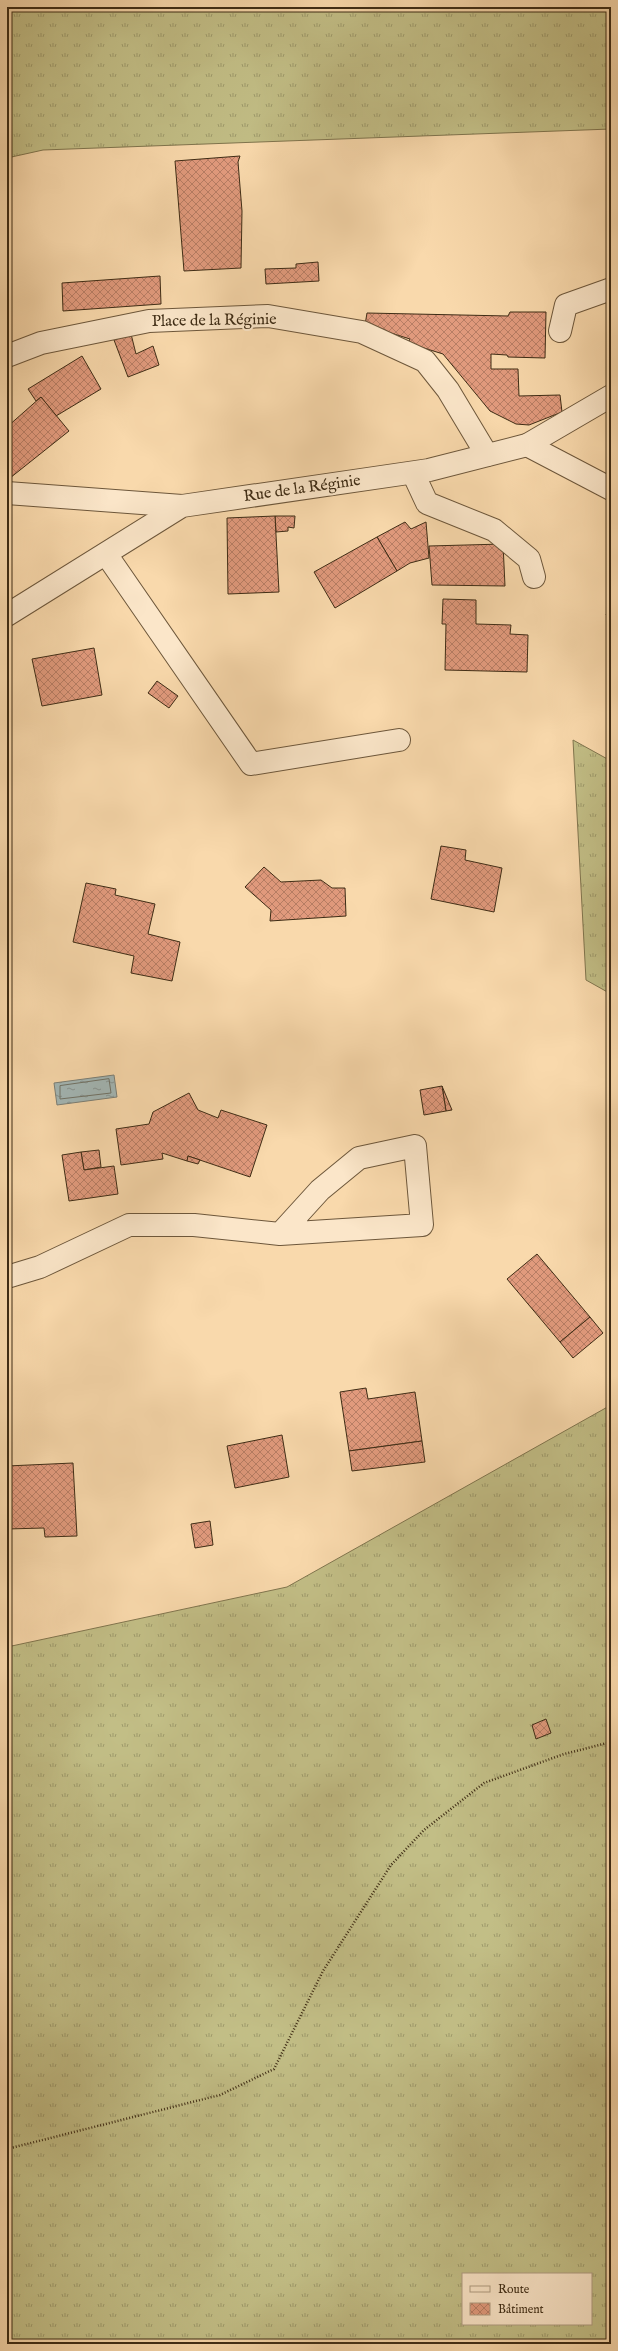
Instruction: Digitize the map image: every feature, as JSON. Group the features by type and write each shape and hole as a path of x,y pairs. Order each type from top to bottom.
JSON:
{"street":[{"path":"560,331 566,305 611,289"},
{"name":"Place de la Réginie","path":"7,356 41,343 149,321 268,316 362,332 426,360 448,390 487,455"},
{"name":"Rue de la Réginie","path":"7,615 182,506 413,473 526,445 611,396"},
{"path":"526,445 611,489"},
{"path":"413,473 427,503 494,530 529,559 534,576"},
{"path":"7,493 182,506"},
{"path":"106,554 251,764 399,740"},
{"path":"7,1277 40,1268 129,1225 194,1225 280,1234 422,1225 415,1146 359,1158 320,1190 280,1234"}],"path":[{"path":"7,2149 220,2096 274,2069 323,1971 391,1865 424,1830 484,1783 564,1754 611,1742"}],"green space":[{"path":"7,7 611,7 611,129 43,150 7,158"},
{"path":"573,740 611,761 611,994 586,980"},
{"path":"611,1405 611,2344 7,2344 7,1647 287,1587"}],"water":[{"path":"114,1075 117,1097 57,1105 54,1083"}],"building":[{"path":"240,156 238,162 242,211 241,268 184,271 175,161"},
{"path":"318,262 319,281 266,284 265,269 296,268 296,264"},
{"path":"160,276 161,304 63,311 62,283"},
{"path":"510,312 546,312 545,358 508,357 507,355 491,354 491,369 518,369 519,396 560,395 562,412 529,425 516,424 490,411 443,354 408,343 410,339 365,325 367,313 508,316"},
{"path":"131,334 136,354 153,346 159,365 128,377 114,340"},
{"path":"82,356 101,389 56,416 41,397 36,401 28,389"},
{"path":"41,397 69,431 10,478 7,475 7,427"},
{"path":"275,516 295,516 294,528 288,527 288,531 276,532"},
{"path":"275,516 279,592 228,594 227,518"},
{"path":"405,522 411,529 426,522 429,558 410,563 397,571 377,537"},
{"path":"377,537 397,571 335,608 314,572"},
{"path":"503,544 505,586 432,585 429,546"},
{"path":"443,599 476,600 476,624 511,625 510,634 528,635 527,672 445,670 446,624 442,624"},
{"path":"611,605 611,617 606,615"},
{"path":"94,648 102,695 42,706 32,659"},
{"path":"157,681 178,696 169,708 148,693"},
{"path":"441,846 466,850 465,860 502,868 494,912 431,899"},
{"path":"264,867 281,882 321,880 332,888 345,888 346,916 270,921 271,910 245,887"},
{"path":"86,883 116,889 115,895 155,904 148,934 180,942 172,981 131,973 134,956 73,942"},
{"path":"442,1086 452,1110 446,1111"},
{"path":"442,1086 446,1111 424,1115 420,1090"},
{"path":"189,1093 198,1110 218,1118 221,1110 267,1125 250,1177 188,1156 187,1161 162,1153 163,1159 121,1165 116,1129 149,1124 153,1112"},
{"path":"99,1150 101,1167 84,1170 81,1152"},
{"path":"81,1152 84,1170 114,1166 118,1194 69,1201 62,1155"},
{"path":"188,1156 200,1160 198,1164 187,1161"},
{"path":"537,1254 590,1317 560,1342 507,1279"},
{"path":"590,1317 603,1333 573,1358 560,1342"},
{"path":"366,1388 368,1399 415,1392 422,1441 349,1451 340,1392"},
{"path":"282,1435 289,1477 235,1488 227,1446"},
{"path":"422,1441 425,1462 352,1471 349,1451"},
{"path":"73,1463 77,1536 45,1537 44,1528 7,1529 7,1466"},
{"path":"210,1521 213,1545 195,1548 191,1524"},
{"path":"546,1719 551,1733 536,1739 532,1725"}]}
